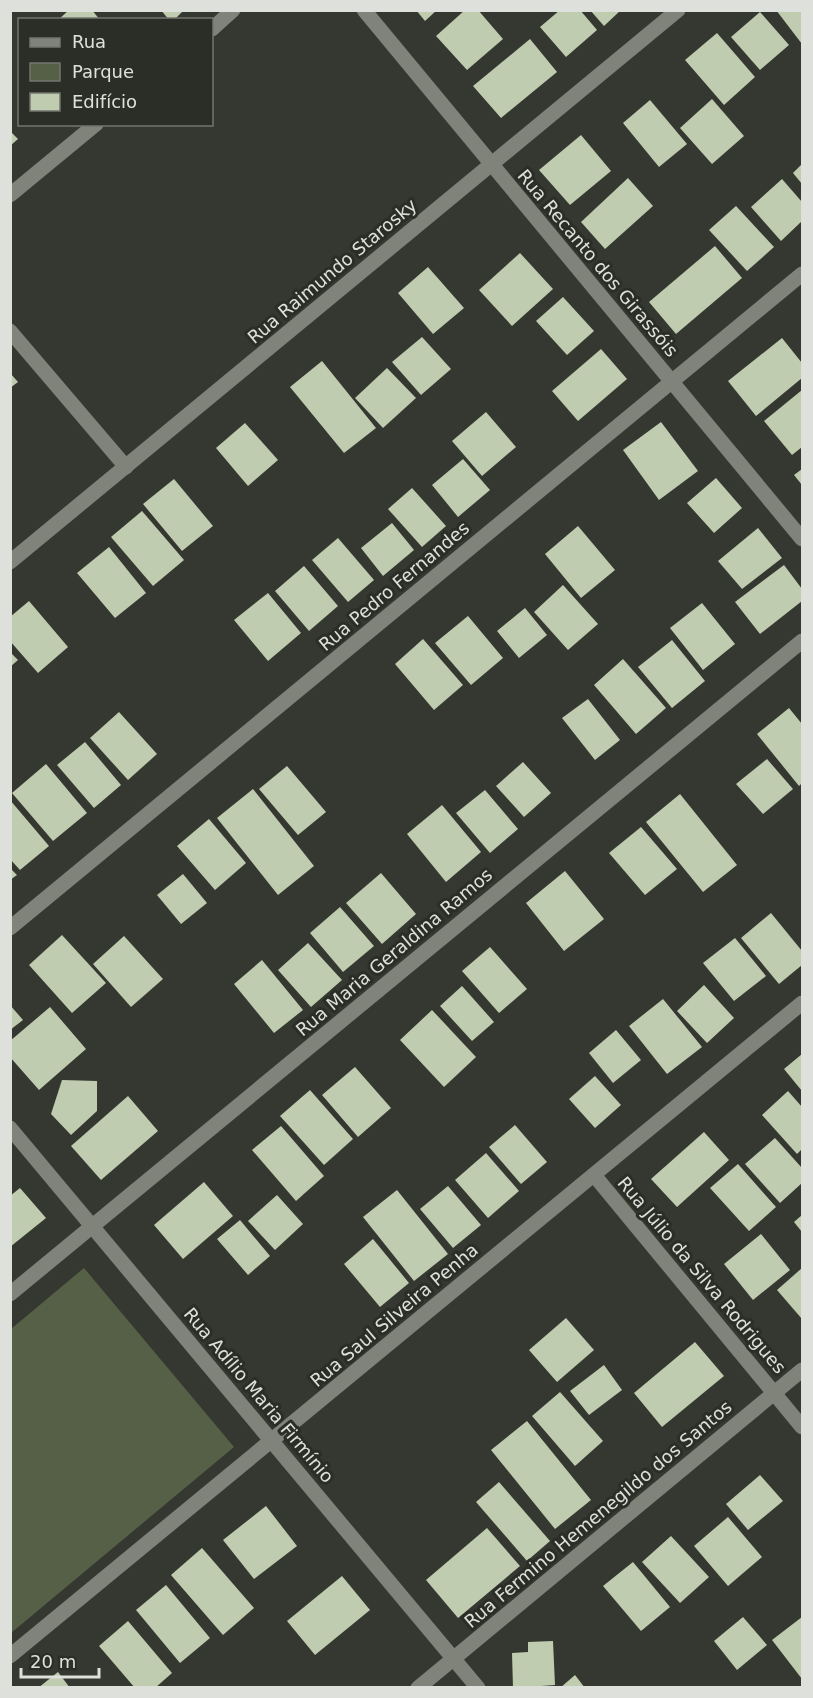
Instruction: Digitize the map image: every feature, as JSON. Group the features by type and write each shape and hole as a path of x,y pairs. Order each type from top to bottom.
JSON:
{"street":[{"path":"213,27 233,10"},
{"name":"Rua Recanto dos Girassóis","path":"364,10 802,539"},
{"name":"Rua Raimundo Starosky","path":"10,562 678,10"},
{"path":"10,195 94,126"},
{"name":"Rua Pedro Fernandes","path":"10,928 802,274"},
{"path":"10,331 126,467"},
{"name":"Rua Maria Geraldina Ramos","path":"10,1294 802,641"},
{"name":"Rua Saul Silveira Penha","path":"10,1656 802,1003"},
{"name":"Rua Adílio Maria Firmínio","path":"10,1128 477,1688"},
{"name":"Rua Júlio da Silva Rodrigues","path":"594,1175 802,1427"},
{"name":"Rua Fermino Hemenegildo dos Santos","path":"418,1688 802,1370"}],"green space":[{"path":"84,1268 234,1447 11,1633 11,1329"}],"building":[{"path":"69,10 92,10 98,18 60,18"},
{"path":"161,10 184,10 176,18 167,18"},
{"path":"416,10 437,10 425,21"},
{"path":"465,10 478,10 503,39 467,70 436,36"},
{"path":"560,10 580,10 597,30 566,57 540,27"},
{"path":"590,10 621,10 604,26"},
{"path":"776,10 802,10 802,44"},
{"path":"760,12 789,45 760,70 731,37"},
{"path":"717,33 755,77 724,105 685,60"},
{"path":"530,39 557,72 501,118 473,86"},
{"path":"712,99 744,136 712,164 680,128"},
{"path":"650,100 687,144 659,167 623,123"},
{"path":"10,131 18,139 10,146"},
{"path":"581,135 611,171 570,205 539,170"},
{"path":"802,164 802,184 793,173"},
{"path":"628,178 653,206 605,249 581,222"},
{"path":"782,179 802,202 802,221 781,241 751,207"},
{"path":"736,206 774,247 747,271 709,230"},
{"path":"715,246 742,278 676,334 649,302"},
{"path":"520,253 553,289 512,326 479,290"},
{"path":"428,267 464,308 433,334 398,293"},
{"path":"563,297 594,331 567,355 536,321"},
{"path":"422,337 451,369 421,395 392,362"},
{"path":"782,338 802,363 802,378 756,416 728,381"},
{"path":"601,349 627,379 578,421 552,391"},
{"path":"322,361 376,428 344,453 290,387"},
{"path":"387,368 416,398 383,428 355,398"},
{"path":"10,373 18,382 10,388"},
{"path":"802,390 802,447 792,455 764,421"},
{"path":"486,412 516,447 482,476 452,441"},
{"path":"661,422 698,471 659,500 623,450"},
{"path":"245,423 278,460 248,486 216,448"},
{"path":"463,459 490,490 458,517 432,485"},
{"path":"802,469 802,485 794,475"},
{"path":"716,478 742,508 714,533 687,503"},
{"path":"174,479 213,526 182,551 143,504"},
{"path":"412,488 446,526 422,547 388,509"},
{"path":"142,511 184,560 153,586 111,537"},
{"path":"392,523 414,550 383,576 361,548"},
{"path":"578,526 615,570 581,598 545,554"},
{"path":"758,528 782,558 742,589 718,561"},
{"path":"338,538 374,580 348,602 312,560"},
{"path":"109,547 146,593 115,618 77,573"},
{"path":"784,565 802,589 802,601 760,634 735,602"},
{"path":"304,566 338,606 309,631 275,591"},
{"path":"563,585 598,624 568,650 534,612"},
{"path":"268,593 301,633 268,661 234,620"},
{"path":"29,601 68,647 38,673 10,641 10,617"},
{"path":"702,603 735,644 703,670 670,628"},
{"path":"525,608 547,635 519,658 497,631"},
{"path":"468,616 503,658 471,685 435,643"},
{"path":"423,639 463,685 434,710 395,664"},
{"path":"672,640 705,681 672,708 638,667"},
{"path":"10,652 18,660 10,667"},
{"path":"623,659 666,708 636,734 594,685"},
{"path":"588,699 620,740 595,760 562,718"},
{"path":"789,708 802,724 802,783 799,786 757,734"},
{"path":"119,712 157,754 128,780 90,738"},
{"path":"85,742 121,785 94,808 57,765"},
{"path":"767,759 793,789 763,814 736,784"},
{"path":"523,762 551,793 524,817 496,786"},
{"path":"46,764 87,813 53,841 12,793"},
{"path":"287,766 326,812 298,835 259,789"},
{"path":"253,789 314,866 278,895 217,818"},
{"path":"485,790 518,829 490,853 456,813"},
{"path":"680,794 737,865 703,892 646,822"},
{"path":"10,800 49,846 20,870 10,859"},
{"path":"442,805 481,852 446,882 407,834"},
{"path":"209,819 246,863 215,890 177,846"},
{"path":"641,827 677,869 645,895 609,853"},
{"path":"10,868 17,875 10,880"},
{"path":"565,871 604,919 564,951 526,903"},
{"path":"381,873 416,914 382,944 346,903"},
{"path":"183,874 207,903 181,924 157,895"},
{"path":"340,907 374,946 343,972 310,933"},
{"path":"771,913 802,951 802,965 779,984 741,938"},
{"path":"62,935 106,983 72,1013 29,965"},
{"path":"124,936 163,979 131,1007 93,964"},
{"path":"735,938 766,976 734,1001 703,963"},
{"path":"308,943 342,980 311,1007 278,970"},
{"path":"490,947 527,989 499,1013 462,971"},
{"path":"262,960 303,1010 274,1033 234,984"},
{"path":"704,985 734,1018 707,1043 677,1011"},
{"path":"462,986 494,1022 472,1041 440,1006"},
{"path":"663,999 702,1047 667,1074 629,1026"},
{"path":"10,1005 23,1020 10,1030"},
{"path":"50,1007 86,1049 39,1090 10,1057 10,1041"},
{"path":"432,1010 476,1057 444,1087 400,1040"},
{"path":"616,1030 641,1060 613,1083 589,1053"},
{"path":"802,1054 802,1091 784,1069"},
{"path":"355,1067 391,1108 358,1137 322,1095"},
{"path":"595,1076 621,1105 595,1128 569,1099"},
{"path":"62,1080 97,1081 97,1111 71,1135 51,1114"},
{"path":"310,1090 353,1139 324,1165 280,1116"},
{"path":"788,1091 802,1107 802,1149 797,1154 762,1115"},
{"path":"128,1096 158,1131 101,1180 71,1146"},
{"path":"515,1125 547,1162 521,1184 489,1147"},
{"path":"281,1126 324,1176 296,1201 252,1150"},
{"path":"704,1132 729,1160 677,1207 651,1179"},
{"path":"775,1138 802,1168 802,1183 780,1203 745,1164"},
{"path":"486,1153 519,1191 488,1218 455,1180"},
{"path":"738,1164 776,1207 749,1231 710,1188"},
{"path":"204,1182 233,1216 183,1259 154,1225"},
{"path":"448,1186 481,1225 453,1248 420,1209"},
{"path":"20,1188 46,1218 10,1247 10,1196"},
{"path":"397,1190 448,1254 414,1281 363,1217"},
{"path":"277,1195 303,1224 275,1250 248,1221"},
{"path":"802,1215 802,1232 794,1222"},
{"path":"240,1220 270,1256 248,1275 217,1239"},
{"path":"761,1234 790,1270 753,1300 724,1264"},
{"path":"373,1239 409,1283 380,1307 344,1264"},
{"path":"802,1268 802,1319 777,1290"},
{"path":"566,1318 594,1350 557,1382 529,1350"},
{"path":"695,1342 724,1376 662,1427 634,1393"},
{"path":"604,1365 622,1390 589,1415 570,1391"},
{"path":"560,1392 603,1441 575,1466 532,1416"},
{"path":"527,1421 591,1500 555,1529 491,1450"},
{"path":"760,1475 783,1501 748,1530 726,1504"},
{"path":"499,1482 550,1541 527,1561 476,1502"},
{"path":"266,1506 297,1546 254,1579 223,1540"},
{"path":"728,1517 762,1557 728,1586 694,1546"},
{"path":"487,1528 520,1566 458,1618 426,1580"},
{"path":"671,1536 709,1577 680,1603 642,1562"},
{"path":"202,1548 254,1608 223,1635 171,1575"},
{"path":"633,1562 670,1607 641,1631 603,1586"},
{"path":"342,1576 370,1610 315,1655 287,1621"},
{"path":"166,1585 210,1638 180,1663 136,1610"},
{"path":"743,1617 767,1645 737,1670 714,1641"},
{"path":"802,1617 802,1679 772,1640"},
{"path":"128,1621 172,1673 155,1688 135,1688 99,1646"},
{"path":"553,1641 555,1685 513,1688 512,1653 528,1652 528,1642"},
{"path":"58,1672 70,1688 38,1688"},
{"path":"575,1675 585,1688 560,1688"}]}
